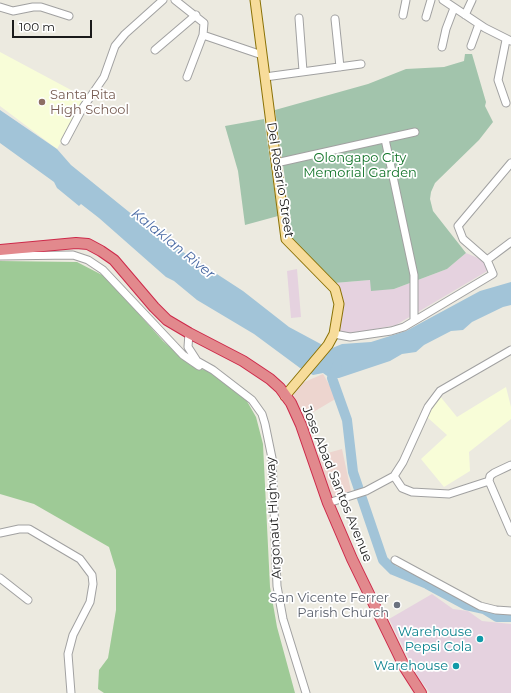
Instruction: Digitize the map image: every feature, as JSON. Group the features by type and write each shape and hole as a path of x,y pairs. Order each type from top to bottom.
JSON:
{"highway":[{"name":"Jose Abad Santos Avenue","path":"0,250 76,243 88,244 101,250 114,260 167,320 243,361 270,379 285,396 301,425 328,503 369,596 405,668 421,693"}],"main road":[{"name":"Del Rosario Street","path":"255,0 286,239 328,280 338,295 339,304 334,334 328,345 285,396"}],"street":[{"path":"65,141 82,110 104,77 115,46 125,34 163,0"},
{"path":"175,0 204,22 203,35 187,77"},
{"path":"403,15 406,0"},
{"path":"426,17 431,0"},
{"path":"443,0 479,24 509,40 498,80 506,104"},
{"path":"465,15 472,0"},
{"path":"0,7 13,11 41,7 69,16"},
{"path":"442,47 446,29 454,8"},
{"path":"155,50 196,15"},
{"path":"299,18 303,71"},
{"path":"335,19 340,67"},
{"path":"471,46 479,24"},
{"path":"203,35 262,54"},
{"path":"265,77 361,64"},
{"path":"276,163 415,132"},
{"path":"386,139 414,275 414,320"},
{"path":"334,334 350,338 391,331 414,320 490,277 493,274 493,270 487,260 463,238 458,226 511,163"},
{"path":"487,260 511,242"},
{"path":"0,256 73,255 88,260 103,270 191,363 213,370"},
{"name":"Argonaut Highway","path":"189,333 188,347 194,356 202,358 206,365 252,400 262,414 272,458 278,597 285,626 306,693"},
{"path":"328,503 366,491 394,476 403,462 432,399 440,391 511,350"},
{"path":"394,476 402,488 412,492 448,494 489,481 494,473 511,465"},
{"path":"489,481 511,532"},
{"path":"0,533 19,529 29,529 80,559 92,575 93,584 90,602 73,635 68,654 71,693"},
{"path":"395,560 480,606 496,610 511,611"},
{"path":"0,578 28,600"}],"shaded area":[{"name":"Santa Rita High School","path":"0,52 86,98 57,149 0,106"},
{"path":"466,253 485,261 489,270 396,325 346,335 339,331 342,318 342,294 334,283 370,280 394,289 447,269"},
{"path":"297,269 301,317 291,318 287,271"},
{"path":"323,374 337,398 305,417 293,394 302,383"},
{"path":"506,387 511,407 511,419 469,452 470,471 444,487 421,459 447,435 427,417 439,395 457,417"},
{"path":"342,449 351,491 332,497 317,456"},
{"path":"432,594 453,609 468,611 482,621 511,624 511,693 430,693 418,677 389,619"}],"green space":[{"name":"Olongapo City Memorial Garden","path":"465,54 472,54 486,102 485,106 493,122 479,140 435,183 430,199 433,211 466,253 447,269 394,289 371,291 370,280 334,283 289,241 287,220 291,220 275,110 368,84 406,69 444,67 464,61"},
{"path":"264,119 278,216 245,225 238,171 225,126"},
{"path":"0,261 77,262 106,277 163,341 190,365 213,373 244,396 256,417 263,444 270,587 277,627 295,693 104,693 98,689 99,670 108,658 116,610 116,570 109,547 34,504 0,494"}],"water":[{"path":"0,110 57,149 71,165 160,237 243,291 289,327 330,349 342,344 371,342 406,331 480,291 511,282 511,305 503,307 472,322 463,330 451,331 424,345 416,352 402,354 390,361 339,378 330,378 323,373 313,375 300,368 254,334 197,300 174,281 166,277 99,218 81,204 79,206 57,188 54,182 0,143"}],"waterway":[{"path":"337,366 332,378 347,420 353,472 383,560 393,570 427,584 466,605 484,609 497,617 511,617"}],"place":[{"name":"Santa Rita High School","path":"42,102"},
{"name":"San Vicente Ferrer Parish Church","path":"397,605"},
{"name":"Warehouse Pepsi Cola","path":"480,639"},
{"name":"Warehouse","path":"456,666"}],"water label":[{"name":"Kalaklan River","path":"173,244"}]}
